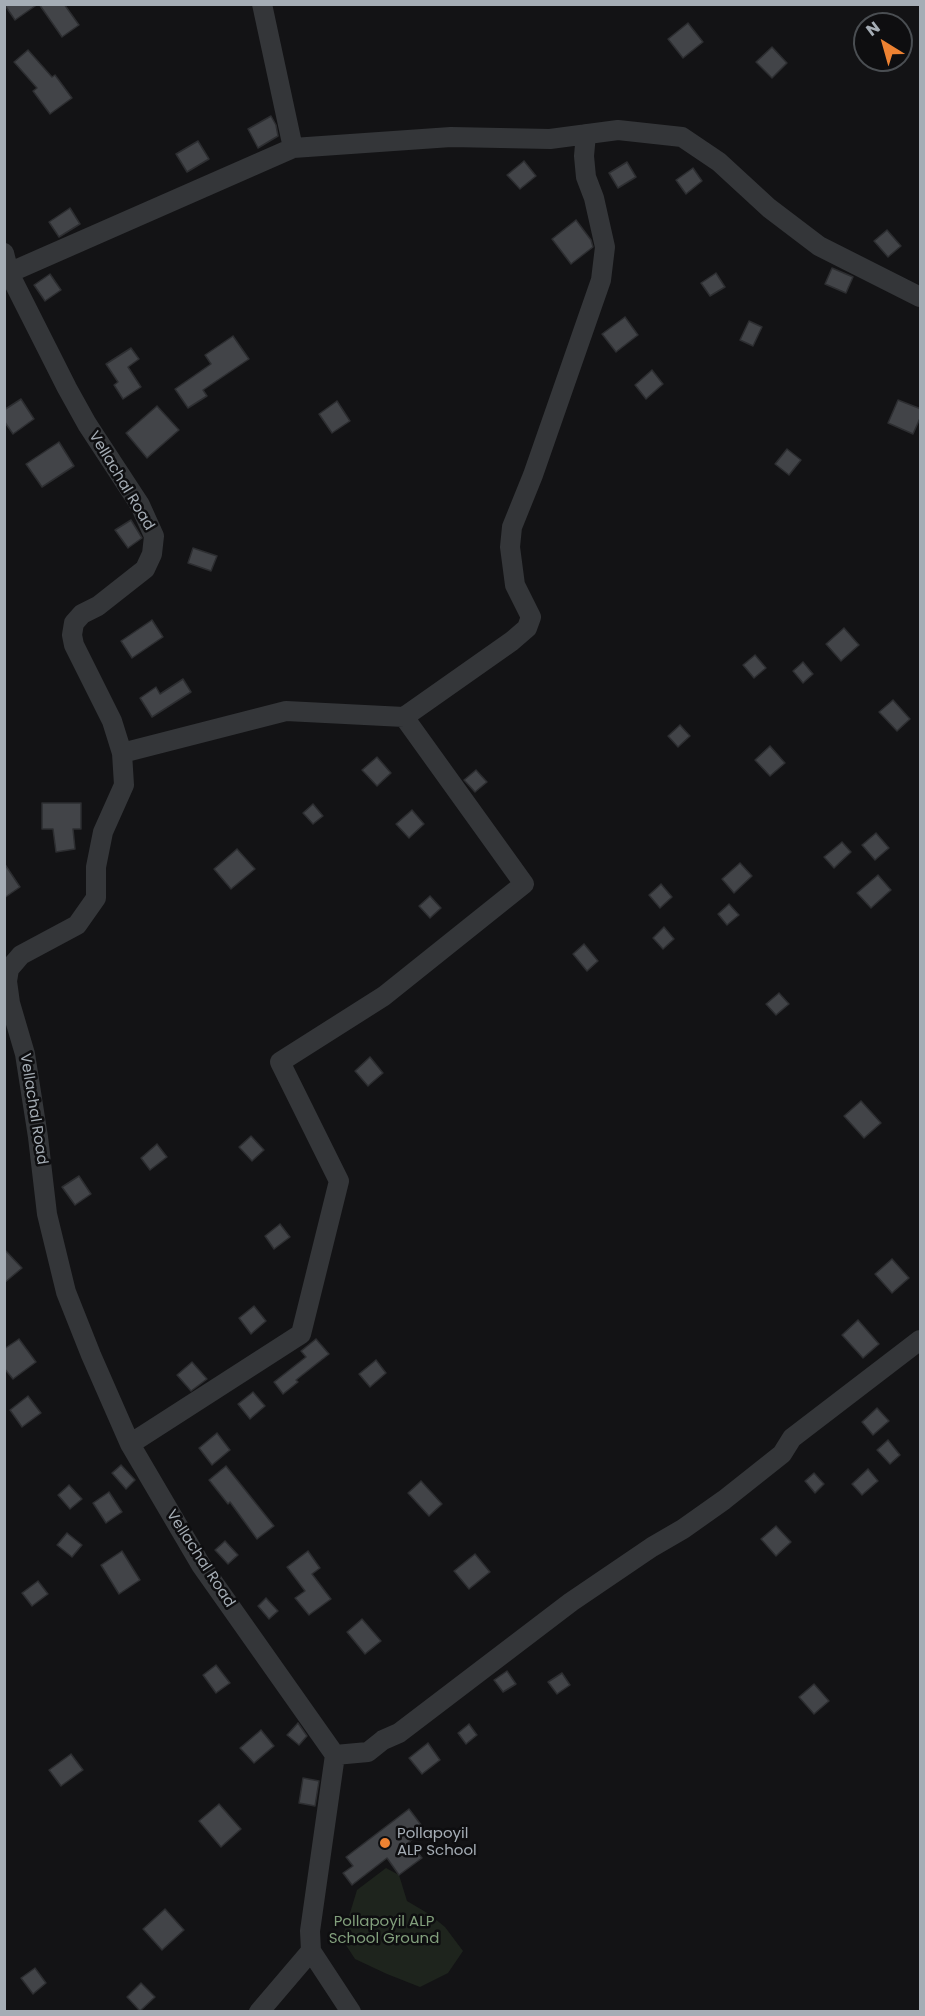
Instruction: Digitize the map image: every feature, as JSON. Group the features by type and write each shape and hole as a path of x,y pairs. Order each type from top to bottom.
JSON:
{"street":[{"path":"262,4 293,148"},
{"path":"7,274 293,148 451,137 550,139 618,130 682,137 718,162 769,208 819,246 921,297"},
{"path":"123,753 286,711 404,717 527,628 531,617 515,585 510,547 512,527 533,475 602,280 605,247 594,198 586,177 584,156 586,134"},
{"name":"Vellachal Road","path":"4,253 7,274 67,388 87,424 140,505 154,536 152,554 145,569 126,585 82,614 74,623 72,635 74,645 112,721 123,753 124,785 103,832 96,867 96,898 77,925 21,955 9,969 7,981 10,1003 26,1054 47,1214 66,1292 129,1444 201,1565 335,1755"},
{"path":"129,1444 302,1334 339,1181 280,1062 384,996 524,884 404,717"},
{"path":"351,2012 311,1951 310,1931 335,1755 368,1752 383,1740 399,1733 502,1652 571,1602 724,1500 782,1454 792,1438 921,1340"},
{"path":"259,2012 311,1951"}],"green space":[{"name":"Pollapoyil ALP School Ground","path":"386,1868 399,1875 407,1901 445,1927 463,1951 448,1973 420,1987 355,1959 342,1939 357,1890"}],"building":[{"path":"4,4 38,4 15,20"},
{"path":"39,4 64,4 79,25 62,37"},
{"path":"688,23 703,42 683,58 668,39"},
{"path":"772,47 787,63 772,78 756,62"},
{"path":"28,50 52,77 55,75 72,98 50,114 33,91 37,88 14,62"},
{"path":"271,116 278,136 258,148 248,129"},
{"path":"198,141 209,159 187,172 176,154"},
{"path":"524,161 536,176 520,189 507,175"},
{"path":"627,162 636,177 618,188 609,173"},
{"path":"693,168 702,181 686,194 676,180"},
{"path":"70,208 80,224 59,237 49,222"},
{"path":"576,220 591,240 593,247 571,264 552,239"},
{"path":"887,230 901,246 888,257 874,241"},
{"path":"832,268 853,277 846,293 825,284"},
{"path":"716,273 725,287 710,296 701,283"},
{"path":"50,274 61,290 45,301 34,285"},
{"path":"625,317 638,335 616,352 602,334"},
{"path":"749,321 762,327 753,346 740,340"},
{"path":"233,336 249,359 203,390 207,396 188,408 175,389 211,364 205,355"},
{"path":"131,348 139,359 128,367 141,387 123,399 114,385 118,382 106,364"},
{"path":"652,370 663,384 646,399 635,385"},
{"path":"21,399 34,419 13,434 4,421 4,410"},
{"path":"898,400 921,409 921,416 913,434 888,423"},
{"path":"337,401 350,421 332,433 319,414"},
{"path":"157,406 179,430 147,458 126,433"},
{"path":"59,442 74,466 42,487 26,464"},
{"path":"787,449 801,460 789,475 775,464"},
{"path":"131,520 142,538 128,548 115,530"},
{"path":"193,548 217,556 211,571 188,563"},
{"path":"152,620 163,637 132,658 121,641"},
{"path":"844,628 859,645 841,661 826,644"},
{"path":"755,655 766,668 754,678 743,665"},
{"path":"803,662 813,674 803,683 793,671"},
{"path":"183,679 191,692 152,717 140,698 156,687 160,694"},
{"path":"893,700 910,719 897,731 879,712"},
{"path":"680,725 690,736 678,747 668,736"},
{"path":"770,746 785,763 770,776 755,760"},
{"path":"377,757 391,773 377,786 362,770"},
{"path":"476,770 487,782 475,792 464,780"},
{"path":"42,803 81,803 81,829 73,829 75,849 56,852 53,829 42,829"},
{"path":"313,804 323,816 313,824 303,813"},
{"path":"412,810 424,824 409,838 396,824"},
{"path":"876,833 889,848 875,860 862,845"},
{"path":"842,842 851,852 834,868 824,857"},
{"path":"237,849 255,869 231,889 214,869"},
{"path":"4,863 20,887 4,898"},
{"path":"740,863 752,876 734,893 722,879"},
{"path":"878,875 891,890 871,908 857,893"},
{"path":"661,884 672,897 660,908 649,895"},
{"path":"430,896 441,908 430,918 419,906"},
{"path":"729,904 739,915 727,925 718,914"},
{"path":"664,927 674,939 663,949 653,938"},
{"path":"584,944 598,961 587,971 573,954"},
{"path":"779,993 789,1004 776,1015 766,1004"},
{"path":"370,1057 383,1073 368,1086 355,1071"},
{"path":"861,1101 881,1123 864,1138 844,1116"},
{"path":"251,1136 264,1150 252,1161 239,1147"},
{"path":"157,1144 167,1157 150,1170 141,1158"},
{"path":"79,1176 91,1194 75,1205 62,1187"},
{"path":"280,1224 290,1237 274,1249 265,1236"},
{"path":"4,1249 22,1268 4,1283"},
{"path":"892,1259 909,1278 892,1293 875,1274"},
{"path":"254,1306 266,1321 251,1334 239,1318"},
{"path":"858,1320 879,1344 863,1358 842,1335"},
{"path":"19,1339 36,1362 13,1379 4,1368 4,1349"},
{"path":"316,1339 329,1354 296,1380 298,1382 283,1394 274,1382 306,1357 301,1351"},
{"path":"376,1360 386,1373 370,1387 359,1374"},
{"path":"192,1362 207,1379 191,1391 177,1375"},
{"path":"253,1392 265,1406 250,1419 238,1404"},
{"path":"28,1396 41,1413 22,1427 10,1410"},
{"path":"877,1408 889,1421 873,1435 862,1422"},
{"path":"217,1433 230,1450 212,1465 199,1448"},
{"path":"888,1440 900,1455 890,1464 877,1450"},
{"path":"121,1465 135,1480 126,1489 112,1473"},
{"path":"226,1466 274,1526 257,1539 230,1502 228,1504 209,1480"},
{"path":"868,1469 878,1481 862,1495 852,1484"},
{"path":"814,1473 824,1484 815,1493 805,1481"},
{"path":"421,1481 442,1504 429,1516 408,1493"},
{"path":"69,1485 82,1499 70,1509 58,1495"},
{"path":"109,1492 122,1512 106,1523 93,1503"},
{"path":"776,1526 791,1542 776,1556 761,1539"},
{"path":"67,1533 82,1545 72,1557 57,1545"},
{"path":"225,1541 238,1555 228,1564 215,1550"},
{"path":"122,1551 140,1580 119,1594 101,1565"},
{"path":"308,1551 320,1568 312,1574 331,1599 309,1615 295,1598 305,1591 287,1567"},
{"path":"475,1554 490,1572 469,1589 454,1571"},
{"path":"38,1581 48,1594 32,1606 22,1593"},
{"path":"266,1598 278,1611 269,1619 258,1606"},
{"path":"362,1619 381,1641 365,1654 347,1632"},
{"path":"216,1665 230,1683 216,1693 203,1675"},
{"path":"507,1671 516,1684 503,1692 494,1680"},
{"path":"562,1673 570,1685 557,1694 548,1682"},
{"path":"814,1684 829,1701 814,1714 799,1697"},
{"path":"298,1723 307,1736 299,1745 287,1735"},
{"path":"469,1724 477,1735 466,1744 458,1733"},
{"path":"261,1730 274,1746 254,1763 240,1748"},
{"path":"428,1743 440,1760 422,1774 409,1758"},
{"path":"71,1754 83,1770 61,1786 49,1770"},
{"path":"303,1778 319,1781 315,1806 299,1803"},
{"path":"219,1804 241,1829 221,1847 199,1821"},
{"name":"Pollapoyil ALP School","path":"409,1809 425,1830 409,1842 422,1858 399,1875 387,1858 352,1885 343,1873 353,1866 346,1857"},
{"path":"165,1909 184,1930 162,1950 143,1929"},
{"path":"35,1968 46,1983 33,1994 21,1978"},
{"path":"141,1983 155,1997 140,2011 127,1997"}],"place":[{"name":"Pollapoyil ALP School","path":"385,1843"}]}
